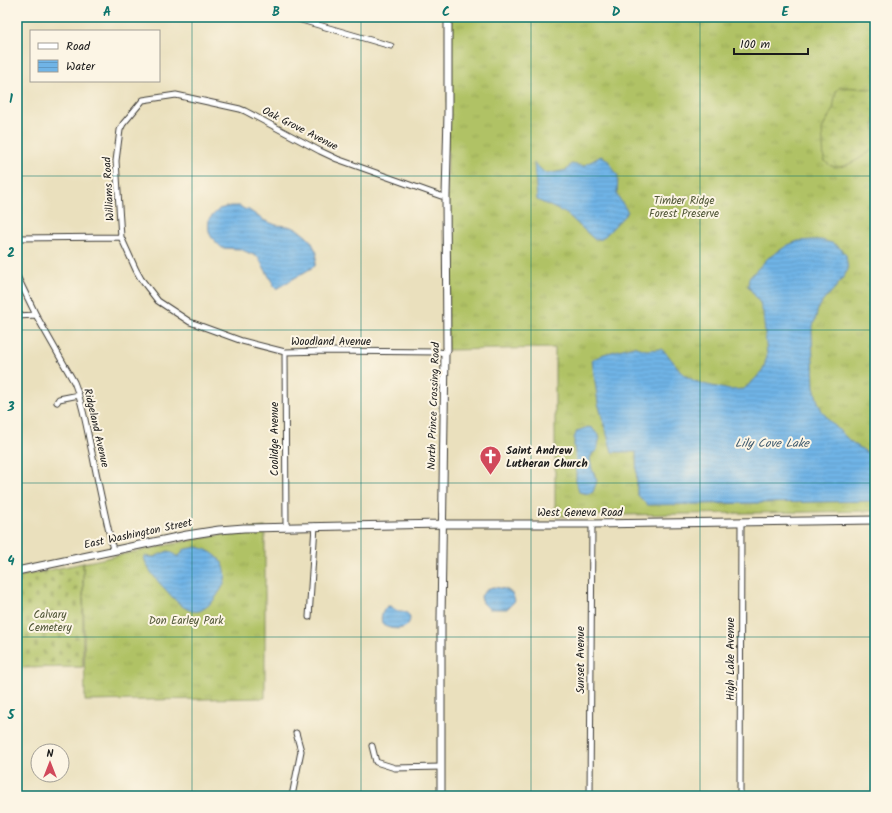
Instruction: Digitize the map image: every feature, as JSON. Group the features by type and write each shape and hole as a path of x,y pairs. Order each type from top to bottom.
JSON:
{"main road":[{"name":"North Prince Crossing Road","path":"441,796 442,524 445,353 447,350 446,196 448,17"},
{"name":"West Geneva Road","path":"286,527 875,520"},
{"name":"East Washington Street","path":"17,571 206,532 244,528 286,527"}],"street":[{"path":"291,17 391,46"},
{"name":"Oak Grove Avenue","path":"143,100 176,95 240,109 331,157 441,196 446,196"},
{"name":"Williams Road","path":"121,237 116,161 120,130 123,124 143,100"},
{"path":"17,238 121,237"},
{"name":"Woodland Avenue","path":"121,237 141,279 158,301 190,322 242,341 285,352 325,351 445,353"},
{"name":"Ridgeland Avenue","path":"17,276 36,315 74,382 79,395 113,550"},
{"path":"17,316 36,315"},
{"name":"Coolidge Avenue","path":"285,352 286,527"},
{"path":"57,402 59,399 79,395"},
{"name":"High Lake Avenue","path":"740,796 742,522"},
{"name":"Sunset Avenue","path":"590,796 592,524"},
{"path":"309,617 314,526"},
{"path":"292,796 302,751 296,732"},
{"path":"372,746 376,762 395,768 441,767"}],"green space":[{"name":"Timber Ridge Forest Preserve","path":"448,17 875,17 875,511 555,516 555,348 447,350"},
{"path":"840,87 875,89 875,148 851,163 840,167 835,167 831,166 824,160 822,129 833,109 836,91"},
{"name":"Don Earley Park","path":"265,527 265,698 85,701 83,563 182,542"},
{"name":"Calvary Cemetery","path":"83,563 83,667 17,668 17,577"}],"water":[{"path":"601,156 607,159 618,176 617,195 628,212 602,239 595,240 567,214 537,200 534,163 546,174 567,170 571,164 583,166"},
{"path":"230,206 240,206 249,210 263,220 276,225 288,226 297,229 311,241 317,253 315,266 276,289 258,257 240,249 222,248 209,233 209,219 219,209"},
{"name":"Lily Cove Lake","path":"821,240 839,247 846,255 848,270 818,309 812,329 814,387 822,411 829,420 850,441 875,458 875,501 647,505 637,494 636,452 612,452 598,403 592,360 604,354 634,346 646,350 661,349 684,375 695,381 730,390 744,389 763,370 767,356 763,312 760,303 748,286 749,278 768,258 788,245 798,241"},
{"path":"588,427 592,428 600,437 597,450 592,454 590,459 597,481 593,492 588,494 579,492 576,481 574,438 577,431"},
{"path":"197,547 214,554 222,562 226,574 223,586 214,600 202,610 194,611 182,606 171,596 153,575 147,566 144,557 154,557 168,551 176,556 179,556 183,550"},
{"path":"493,587 510,591 514,597 515,601 507,609 489,609 482,602 481,596 487,589"},
{"path":"388,606 397,611 404,611 409,615 409,623 405,627 397,629 391,628 382,623 382,614 384,609"}],"place":[{"name":"Saint Andrew Lutheran Church","path":"491,476"}]}
